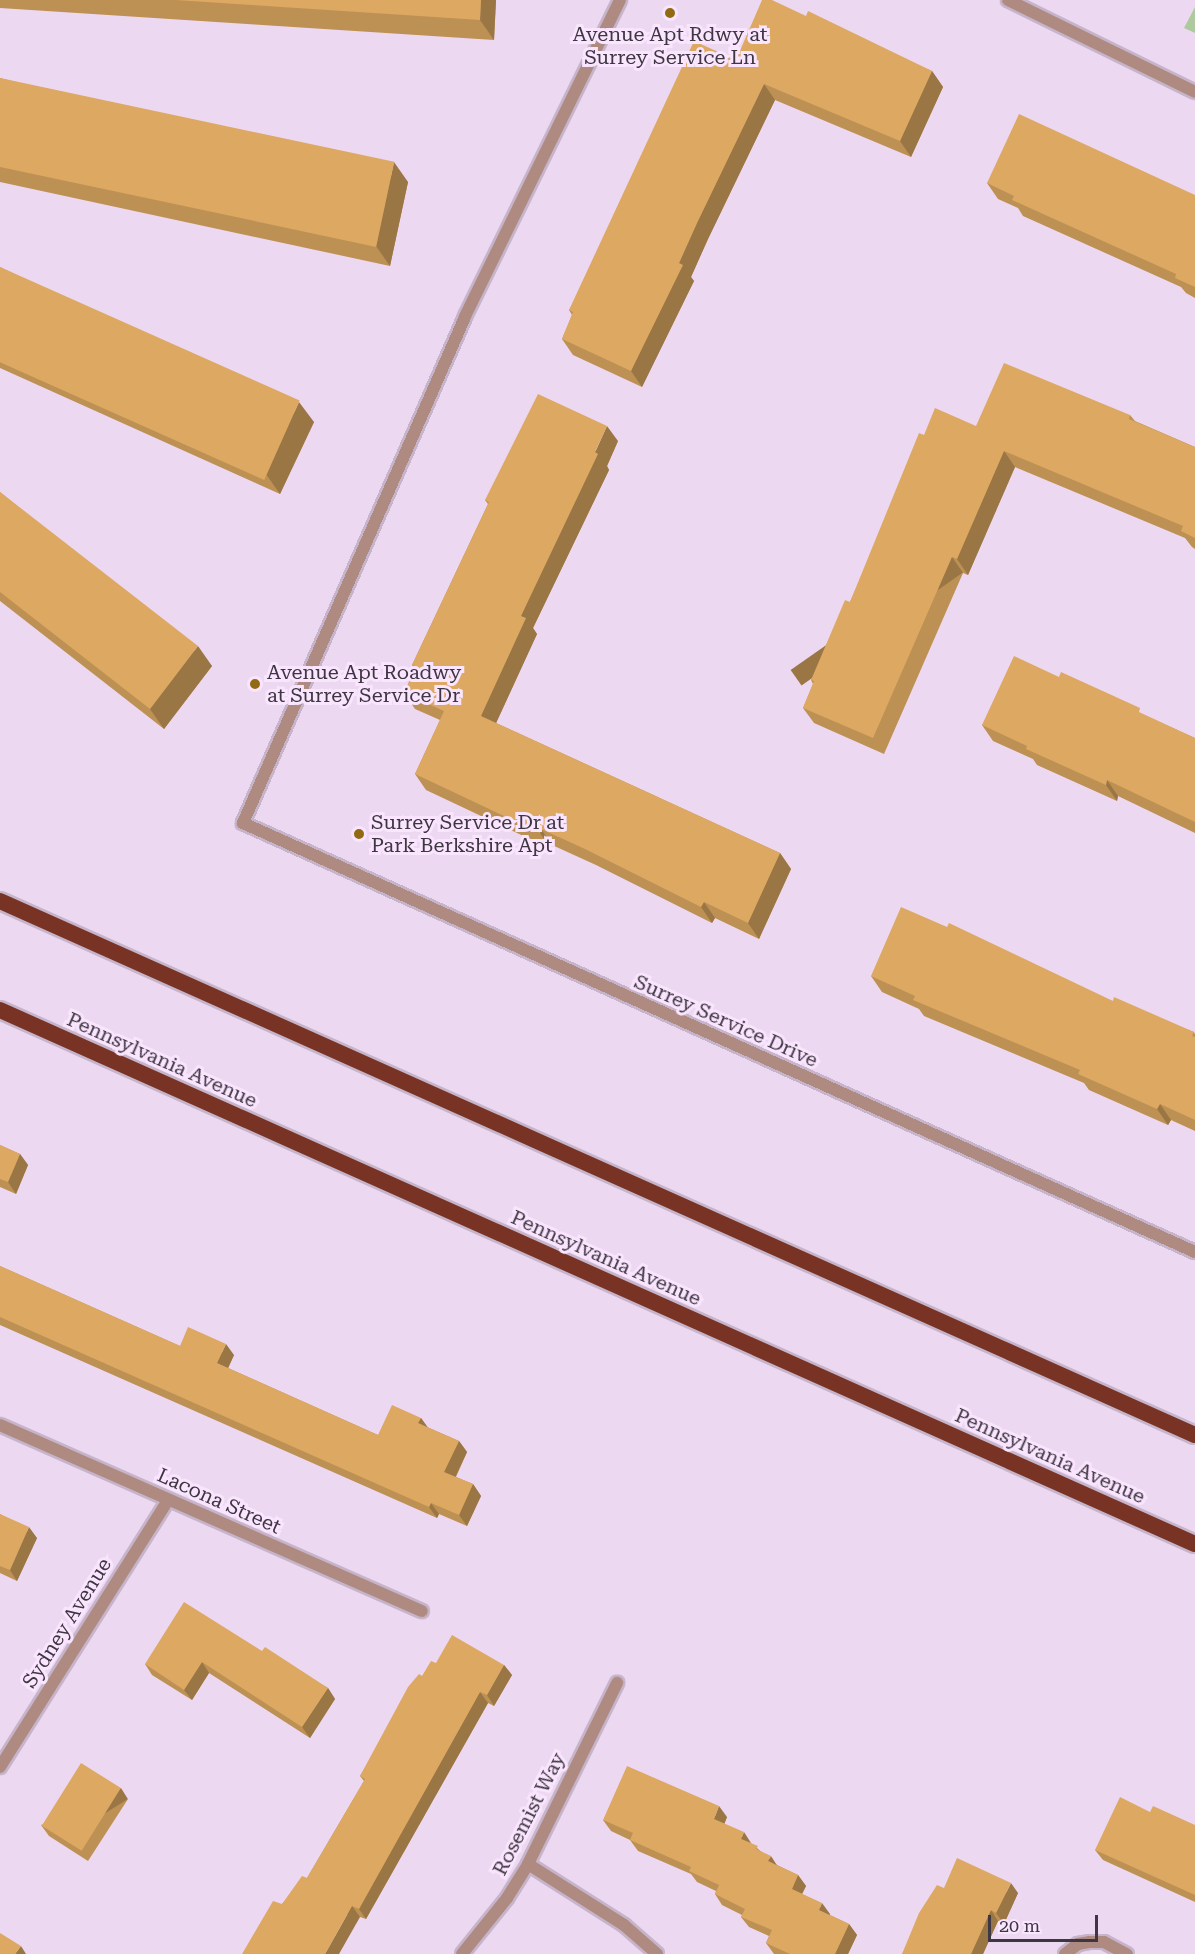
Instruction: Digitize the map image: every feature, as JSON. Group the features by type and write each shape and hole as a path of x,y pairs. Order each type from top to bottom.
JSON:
{"highway":[{"path":"0,901 1195,1435"},
{"name":"Pennsylvania Avenue","path":"0,1010 1195,1544"}],"street":[{"name":"Surrey Service Drive","path":"620,0 465,317 243,823 1195,1252"},
{"path":"1008,0 1195,92"},
{"name":"Lacona Street","path":"0,1425 422,1611"},
{"name":"Sydney Avenue","path":"0,1767 168,1500"},
{"name":"Rosemist Way","path":"462,1954 507,1898 528,1864 617,1683"},
{"path":"528,1864 624,1925 657,1954"},
{"path":"1065,1954 1078,1944 1089,1941 1104,1942 1127,1954"}],"green space":[{"path":"1195,7 1195,33 1184,28"}],"building":[{"path":"175,0 481,0 480,20"},
{"path":"762,0 772,0 806,16 808,11 932,71 900,141 764,84 679,263 683,265 631,371 562,339 573,312 569,310 694,41 736,60"},
{"path":"0,78 394,162 376,247 0,167"},
{"path":"1019,114 1195,195 1195,287 1175,278 1176,274 1012,200 1014,196 987,183"},
{"path":"0,267 300,400 264,480 0,362"},
{"path":"1004,363 1130,415 1129,419 1195,447 1195,538 1181,531 1183,526 1004,451 957,559 952,557 873,738 803,708 814,681 811,680 845,600 850,602 919,433 924,435 935,408 976,426"},
{"path":"538,394 607,426 595,452 598,454 521,616 526,618 481,716 780,853 748,923 704,902 701,907 585,849 541,829 540,833 415,774 444,711 404,693 416,666 412,665 489,502 485,500"},
{"path":"0,492 198,646 150,709 0,592"},
{"path":"1014,656 1059,677 1061,672 1140,708 1139,712 1195,738 1195,822 1107,780 1106,785 1026,749 1027,746 982,725"},
{"path":"901,907 947,927 949,923 1113,1001 1114,997 1194,1032 1192,1036 1195,1037 1195,1120 1160,1104 1157,1109 1078,1074 1080,1070 913,1000 915,996 871,976"},
{"path":"0,1145 20,1154 8,1182 0,1179"},
{"path":"0,1266 180,1346 188,1327 226,1344 217,1363 378,1435 392,1405 421,1418 418,1423 459,1441 444,1472 473,1484 459,1515 431,1503 429,1507 0,1317"},
{"path":"0,1514 29,1527 10,1570 0,1566"},
{"path":"184,1602 262,1651 265,1647 328,1688 302,1727 202,1662 184,1690 145,1664"},
{"path":"452,1635 504,1665 487,1695 480,1692 359,1909 352,1906 325,1954 242,1954 273,1901 282,1904 302,1876 307,1878 365,1779 360,1776 408,1687 419,1674 422,1676 431,1661 436,1663"},
{"path":"81,1763 121,1788 82,1851 42,1826"},
{"path":"627,1766 719,1806 714,1819 744,1832 741,1839 758,1846 756,1849 771,1856 768,1861 798,1875 792,1889 822,1903 819,1910 849,1924 835,1954 790,1954 766,1943 772,1930 741,1917 745,1909 715,1894 719,1885 689,1871 691,1867 630,1840 633,1833 603,1820"},
{"path":"1120,1797 1150,1812 1153,1806 1195,1825 1195,1895 1095,1850"},
{"path":"957,1858 1011,1883 996,1913 991,1910 971,1954 902,1954 919,1913 937,1885 944,1888"},
{"path":"0,1933 21,1946 15,1954 0,1954"}],"place":[{"name":"Avenue Apt Rdwy at Surrey Service Ln","path":"670,13"},
{"name":"Avenue Apt Roadwy at Surrey Service Dr","path":"255,684"},
{"name":"Surrey Service Dr at Park Berkshire Apt","path":"359,834"}]}
